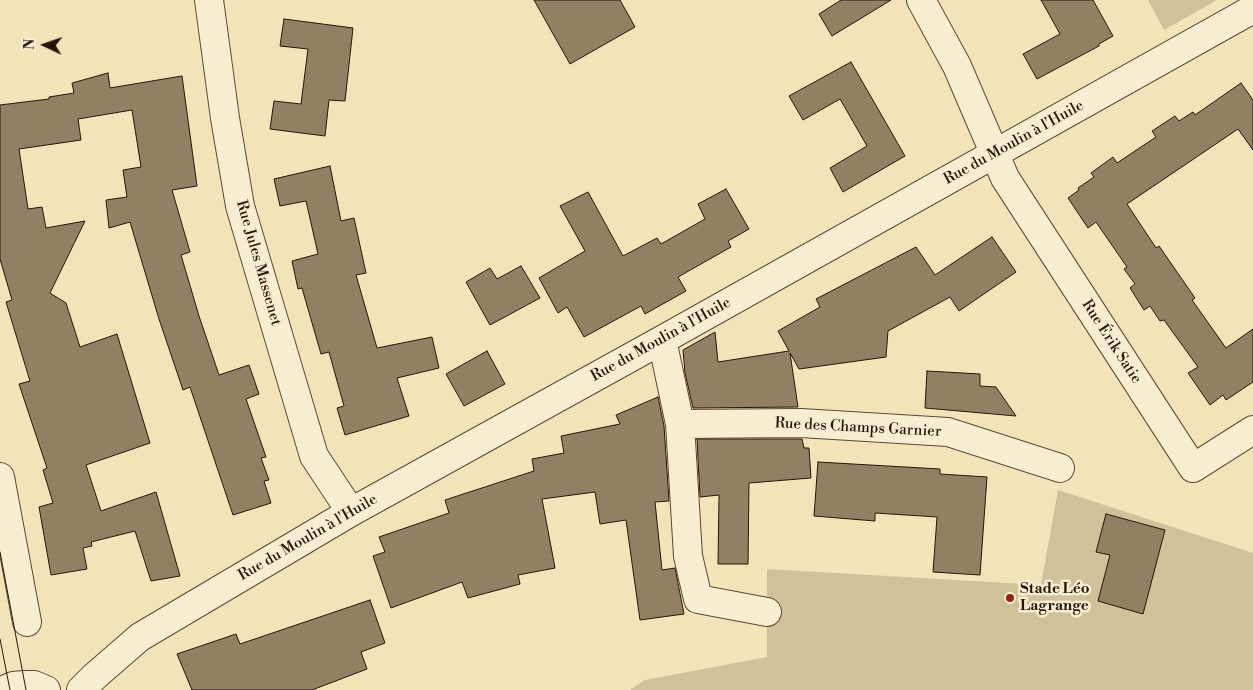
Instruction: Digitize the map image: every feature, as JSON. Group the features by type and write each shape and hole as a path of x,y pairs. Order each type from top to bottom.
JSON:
{"street":[{"name":"Rue Jules Massenet","path":"209,0 225,118 240,206 314,456 351,512"},
{"path":"921,0 957,66 994,154"},
{"name":"Rue du Moulin à l'Huile","path":"82,690 95,676 140,637 351,512 1253,9"},
{"name":"Rue Érik Satie","path":"994,154 1005,178 1193,468 1253,430"},
{"path":"662,340 680,424 688,556 698,599 767,612"},
{"name":"Rue des Champs Garnier","path":"680,424 801,423 948,432 1060,468"},
{"path":"0,477 27,622"},
{"path":"4,690 13,686 25,685 46,690"}],"shaded area":[{"path":"1148,0 1217,0 1164,30"},
{"name":"Stade Léo Lagrange","path":"1058,490 1253,553 1253,690 630,690 645,680 767,657 767,569 1041,585"}],"building":[{"path":"534,0 620,0 635,27 570,64"},
{"path":"841,0 891,0 832,36 819,14"},
{"path":"1041,0 1093,0 1113,36 1099,44 1099,46 1037,79 1023,54 1060,34"},
{"path":"284,19 353,28 345,101 329,100 325,136 270,129 274,101 301,104 308,49 280,46"},
{"path":"851,62 905,156 843,192 830,168 867,146 840,99 803,120 789,96"},
{"path":"108,73 110,88 182,76 197,186 172,190 190,252 181,255 219,375 249,365 259,394 246,399 266,457 261,458 269,480 264,481 271,503 233,515 190,387 183,390 159,319 130,222 109,228 106,200 127,197 123,170 141,167 132,110 78,119 81,140 19,149 28,209 42,207 46,228 85,221 50,293 66,303 80,347 117,334 150,443 86,465 101,511 156,492 180,576 151,581 135,531 91,542 92,546 83,548 87,569 51,575 39,507 53,503 43,470 47,468 19,384 30,381 6,302 12,300 0,259 0,105 49,99 49,97 74,93 72,83"},
{"path":"1241,83 1253,100 1253,150 1238,129 1127,204 1156,248 1159,246 1195,298 1192,300 1226,348 1253,329 1253,382 1226,400 1223,395 1210,405 1188,373 1198,367 1164,320 1160,321 1150,306 1144,310 1130,288 1135,284 1124,269 1127,267 1096,222 1088,228 1068,198 1094,177 1091,173 1113,157 1117,163 1156,137 1152,131 1175,116 1179,121 1193,112 1195,115"},
{"path":"330,166 341,221 354,218 366,273 356,275 377,348 432,337 439,368 397,378 409,416 345,435 337,408 344,406 329,352 321,354 302,288 298,289 292,261 318,254 306,201 280,206 274,179"},
{"path":"726,189 749,229 728,241 731,247 678,277 686,291 645,314 641,306 584,337 567,307 558,313 539,278 585,251 560,206 588,192 623,256 657,238 661,244 705,219 698,204"},
{"path":"992,237 1016,272 959,311 950,297 888,331 886,357 799,369 790,353 798,407 693,408 685,373 683,350 715,332 718,362 789,351 778,331 820,307 816,299 916,247 935,275"},
{"path":"521,266 540,298 490,325 466,282 490,268 497,279"},
{"path":"487,351 505,384 464,406 446,374"},
{"path":"927,371 980,374 980,386 996,387 1016,416 925,408"},
{"path":"658,397 664,426 669,501 655,502 662,570 675,568 684,614 640,620 626,520 600,524 595,492 542,499 555,568 518,575 520,584 468,598 462,582 391,608 373,556 385,552 379,537 449,513 445,500 534,471 532,459 564,453 561,436 620,424 616,415"},
{"path":"697,439 802,439 804,448 809,448 811,478 749,483 748,564 718,564 719,495 700,497"},
{"path":"818,462 940,469 940,474 987,477 980,575 933,572 937,517 875,513 875,521 814,516"},
{"path":"1106,514 1165,530 1143,614 1098,601 1110,555 1096,552"},
{"path":"370,600 385,643 361,652 367,669 312,690 192,690 177,654 236,634 240,644"}],"tram line":[{"path":"0,552 26,690"},
{"path":"0,639 10,690"}],"place":[{"name":"Stade Léo Lagrange","path":"1010,598"}]}
